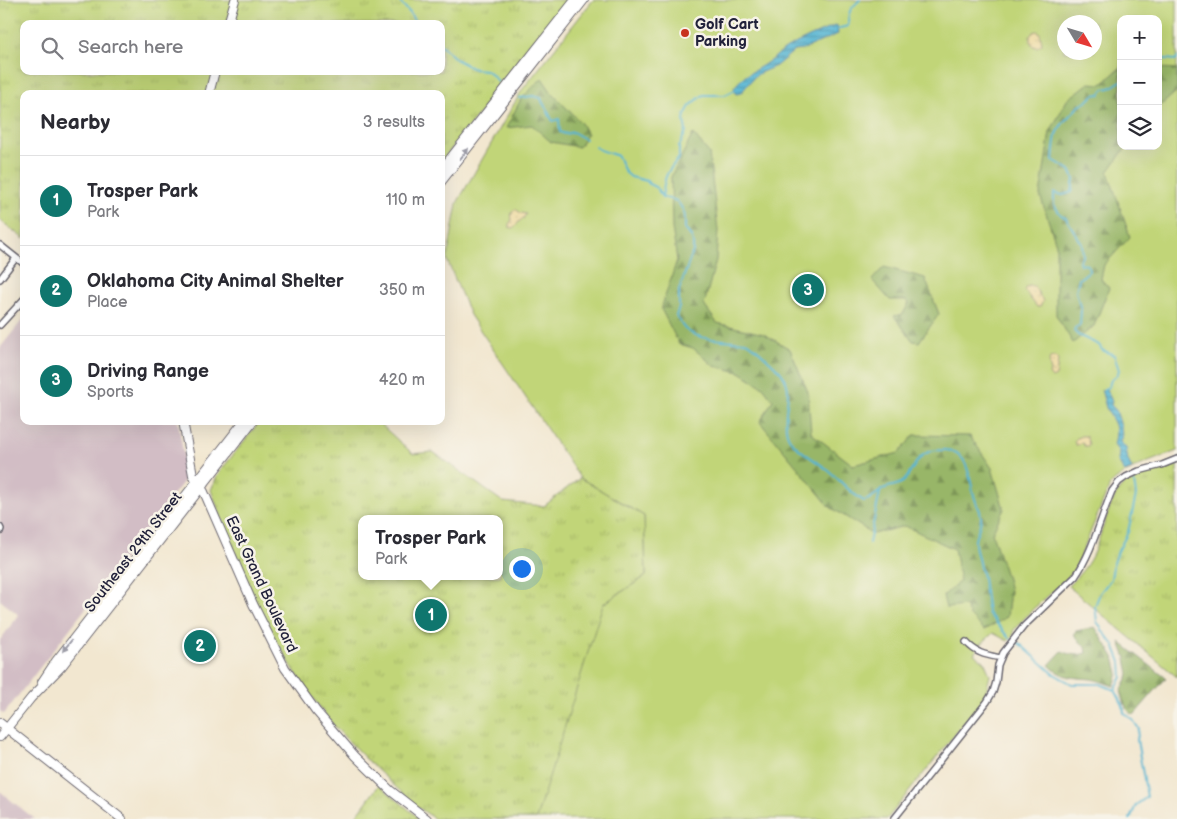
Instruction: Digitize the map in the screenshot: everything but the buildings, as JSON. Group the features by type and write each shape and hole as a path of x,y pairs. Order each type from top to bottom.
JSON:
{"main road":[{"path":"229,20 235,0"},
{"path":"446,167 514,83 575,0"},
{"path":"514,83 584,0"},
{"path":"210,90 214,75"},
{"name":"East Grand Boulevard","path":"185,425 193,475 213,512 253,604 286,668 316,710 355,756 391,791 427,819"},
{"name":"Southeast 29th Street","path":"0,737 31,698 56,661 122,583 199,484 241,425"},
{"name":"Southeast 29th Street","path":"199,484 250,425"},
{"path":"0,723 122,819"}],"street":[{"path":"0,245 20,261"},
{"path":"0,279 16,258"},
{"path":"2,323 20,303"},
{"path":"0,314 2,323"},
{"path":"894,819 987,702 996,682 998,665 1008,646 1028,622 1075,577 1088,556 1112,490 1126,477 1177,460"},
{"path":"0,527 0,532"},
{"path":"966,642 973,649 984,655 1001,658"}],"shaded area":[{"path":"20,323 20,425 179,425 187,477 4,714 0,711 0,640 19,615 0,600 0,348"},
{"path":"0,791 13,802 35,819 0,819"}],"green space":[{"path":"0,0 569,0 445,157 445,90 20,90 20,236 0,220"},
{"path":"593,0 1177,0 1177,451 1132,469 1116,479 1110,485 1076,567 1067,579 1033,609 1013,631 1014,634 1008,641 993,633 979,646 974,654 984,661 990,675 986,692 981,702 887,819 495,819 603,604 646,576 644,516 580,478 470,315 447,260 457,203 522,90"},
{"path":"1162,68 1177,69 1177,91 1162,104"},
{"path":"1117,71 1117,150 1124,150 1108,172 1130,237 1104,265 1101,279 1109,288 1094,326 1073,343 1056,315 1056,244 1040,195 1050,132 1067,100 1089,83 1102,84"},
{"path":"542,78 552,93 581,123 587,134 579,147 551,142 532,125 506,128 521,99"},
{"path":"693,134 709,153 718,230 716,260 704,305 717,323 764,334 790,349 808,392 811,433 853,465 899,453 914,435 970,436 992,468 1004,509 992,533 1010,591 1007,617 984,630 970,616 965,606 946,608 943,596 960,581 954,549 905,526 873,534 830,507 760,422 773,400 763,387 740,372 714,366 693,348 679,344 661,309 677,260 672,228 671,177"},
{"path":"884,267 925,278 939,314 919,342 913,341 894,316 903,314 909,303 905,300 890,300 872,280"},
{"path":"257,425 381,425 413,454 433,452 503,502 544,506 580,478 644,516 646,576 603,604 536,819 435,819 415,805 368,761 333,725 302,683 267,626 226,531 211,490 218,474"},
{"path":"1177,463 1177,677 1068,586 1078,576 1092,556 1114,499 1123,485 1141,475"},
{"path":"1095,627 1114,657 1118,673 1114,686 1094,680 1064,675 1049,665 1062,651 1074,655 1087,653 1086,647 1076,638 1074,633"},
{"path":"1120,642 1166,678 1134,715 1127,708 1121,691 1129,675 1126,658"},
{"path":"379,785 420,819 354,819"}],"sand":[{"path":"1037,31 1040,33 1042,44 1037,47 1033,46 1030,36 1033,32"},
{"path":"515,209 526,214 512,228 509,227 509,224 512,220 512,212"},
{"path":"1028,286 1034,286 1043,301 1040,307 1037,307 1024,290"},
{"path":"1053,357 1057,358 1058,361 1056,376 1052,378 1049,374 1051,371 1049,360"},
{"path":"1081,436 1086,436 1088,446 1084,446 1082,442 1076,445 1074,441"}],"water":[{"path":"837,25 838,34 802,50 794,51 776,66 755,76 741,93 736,94 734,88 745,76 787,48"},
{"path":"1106,389 1121,426 1122,436 1120,442 1126,448 1132,469 1124,472 1118,461 1119,452 1114,445 1115,426 1106,408 1101,390"}],"waterway":[{"path":"398,0 414,20"},
{"path":"836,29 848,26 850,12 853,6 860,0"},
{"path":"445,49 457,60 474,69 486,70 498,82"},
{"path":"1162,58 1175,60 1177,58"},
{"path":"1104,391 1104,389 1109,387 1111,380 1117,375 1119,370 1114,355 1102,350 1099,345 1078,335 1074,331 1080,325 1081,310 1076,291 1079,279 1089,271 1088,265 1080,264 1079,261 1083,255 1082,244 1066,218 1061,215 1054,205 1054,193 1063,195 1072,192 1074,179 1070,170 1053,160 1057,132 1066,119 1093,95 1100,94 1104,89 1117,84"},
{"path":"662,197 666,176 679,158 679,147 686,131 685,115 690,106 703,95 725,95 735,90"},
{"path":"519,98 533,96 541,98 553,121 559,119 560,132 565,134 573,132 585,139"},
{"path":"595,147 618,156 625,172 631,177 647,181 657,188 662,197"},
{"path":"662,197 677,201 680,205 684,214 685,229 693,241 693,251 679,290 679,307 676,316 690,333 708,338 741,341 751,344 777,368 787,384 788,399 785,424 787,433 799,449 824,467 864,501 870,499 883,489 902,483 919,459 927,453 943,450 959,454 967,467 975,499 981,513 975,545 982,571 988,613 1008,637 1020,644 1054,674 1072,684 1100,684 1115,690 1123,705 1124,713 1133,720 1139,729 1137,740 1147,797 1136,805 1130,819"},
{"path":"1115,690 1122,677 1121,662 1114,645 1097,622 1095,606 1100,593 1111,579 1118,551 1128,532 1136,495 1134,482"},
{"path":"869,543 880,492"}],"place":[{"name":"Golf Cart Parking","path":"685,33"},
{"name":"Driving Range","path":"808,290"},
{"name":"Trosper Park","path":"431,615"},
{"name":"Oklahoma City Animal Shelter","path":"200,646"}]}
